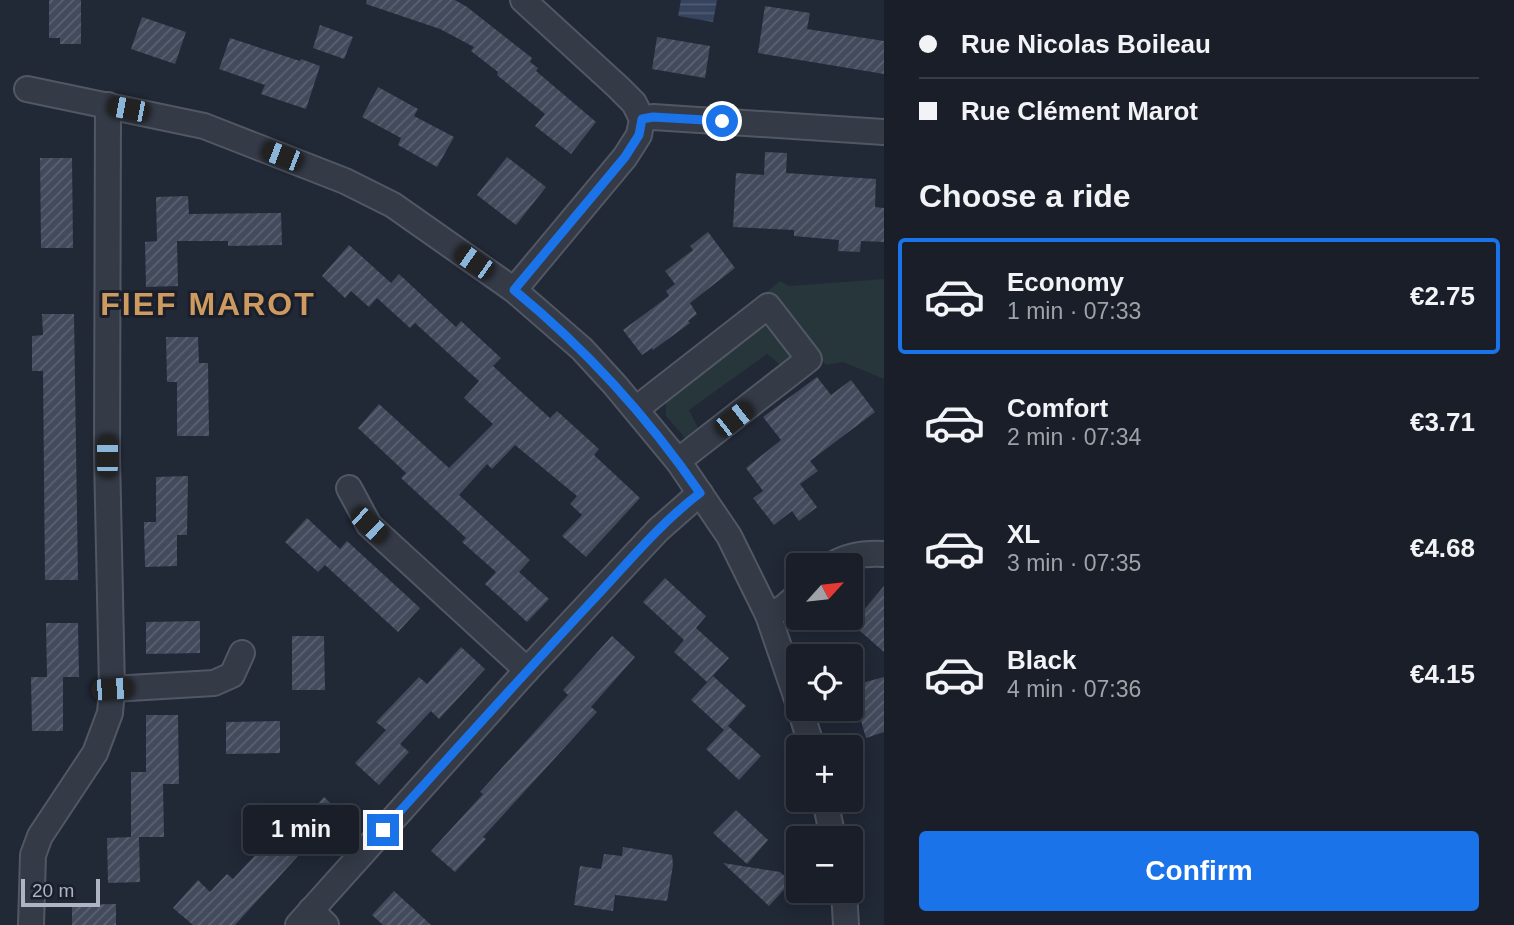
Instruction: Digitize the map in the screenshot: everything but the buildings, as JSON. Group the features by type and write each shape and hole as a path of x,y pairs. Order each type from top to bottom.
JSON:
{"street":[{"path":"514,290 625,157 639,135 642,119 634,103 618,87 523,0"},
{"path":"27,89 204,126 345,181 393,205 514,290 582,349 678,461 729,536 768,615 786,667"},
{"path":"31,925 33,855 40,836 95,753 110,713 112,689 107,456 108,105"},
{"path":"642,119 653,117 884,132"},
{"path":"636,409 768,306 809,359 678,461"},
{"path":"349,488 369,525 527,670"},
{"path":"312,920 527,670 659,530 700,493"},
{"path":"863,554 884,554"},
{"path":"768,615 786,605"},
{"path":"112,689 214,682 232,675 243,653"},
{"path":"845,903 846,925"}],"shaded area":[{"path":"884,279 884,379 843,362 826,365 764,294 780,281 789,286"},
{"path":"761,322 770,324 796,355 783,367 767,354 689,410 698,428 686,439 666,416 666,400"}],"water":[{"path":"681,0 717,0 713,22 678,16"}],"district":[{"name":"FIEF MAROT","path":"208,304"}],"route":[{"path":"383,830 527,670 659,530 700,493 678,461 615,385 582,349 514,290 625,157 639,135 642,119 653,117 722,121"}]}
